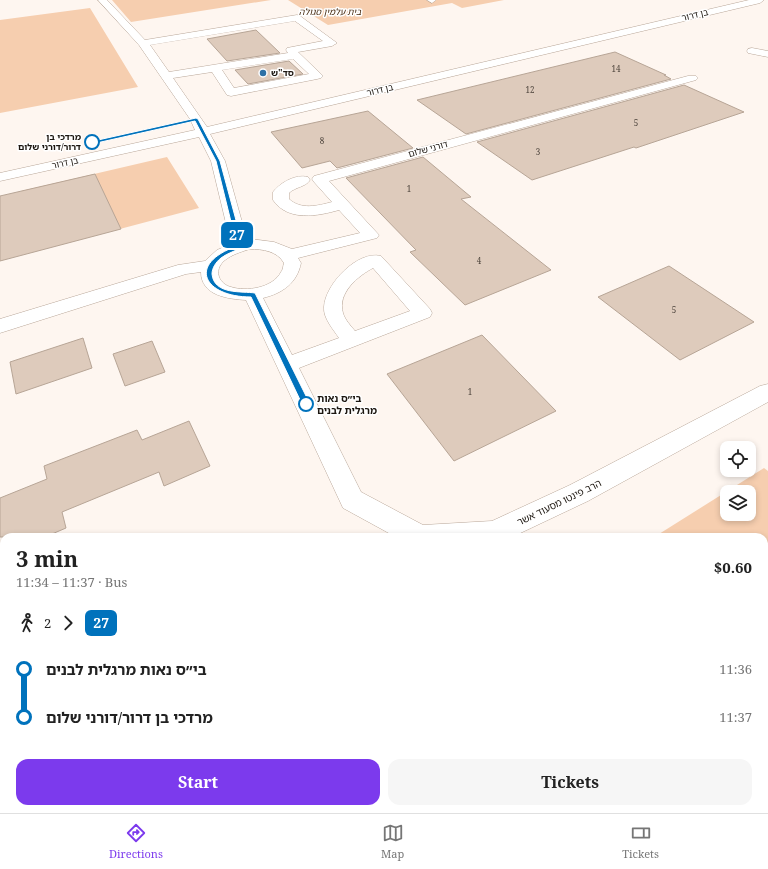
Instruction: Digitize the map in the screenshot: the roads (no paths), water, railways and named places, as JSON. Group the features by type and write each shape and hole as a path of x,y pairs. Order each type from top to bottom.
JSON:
{"street":[{"path":"102,0 143,43 203,128 218,161 240,246"},
{"name":"בן דרור","path":"468,58 724,0"},
{"name":"בן דרור","path":"181,123 203,128 760,0"},
{"path":"143,43 297,18 332,43 291,50 317,76 231,92 215,68"},
{"path":"752,51 768,54"},
{"path":"166,76 295,55"},
{"name":"דורני שלום","path":"289,255 371,235 319,179 692,78"},
{"name":"בן דרור","path":"0,177 172,139 191,140 203,128"},
{"path":"303,180 288,185 281,192 281,200 286,207 302,211 322,210 343,204"},
{"path":"251,244 273,246 289,255 293,262 293,270 288,278 279,286 253,295 233,294 217,288 211,281 209,274 211,266 217,258 240,246 251,244"},
{"path":"287,365 423,314 375,260 357,269 346,278 338,290 333,308 339,323 351,340"},
{"path":"0,326 184,269 211,266"},
{"name":"הרב פינטו מסעוד אשר","path":"253,295 352,500 414,533"},
{"name":"הרב פינטו מסעוד אשר","path":"494,533 579,493 768,392"}],"place":[{"name":"סד\"ש","path":"263,73"},
{"name":"מרדכי בן דרור/דורני שלום","path":"92,142"},
{"name":"בי״ס נאות מרגלית לבנים","path":"306,404"}],"park label":[{"name":"בית עלמין סגולה","path":"330,12"}]}
